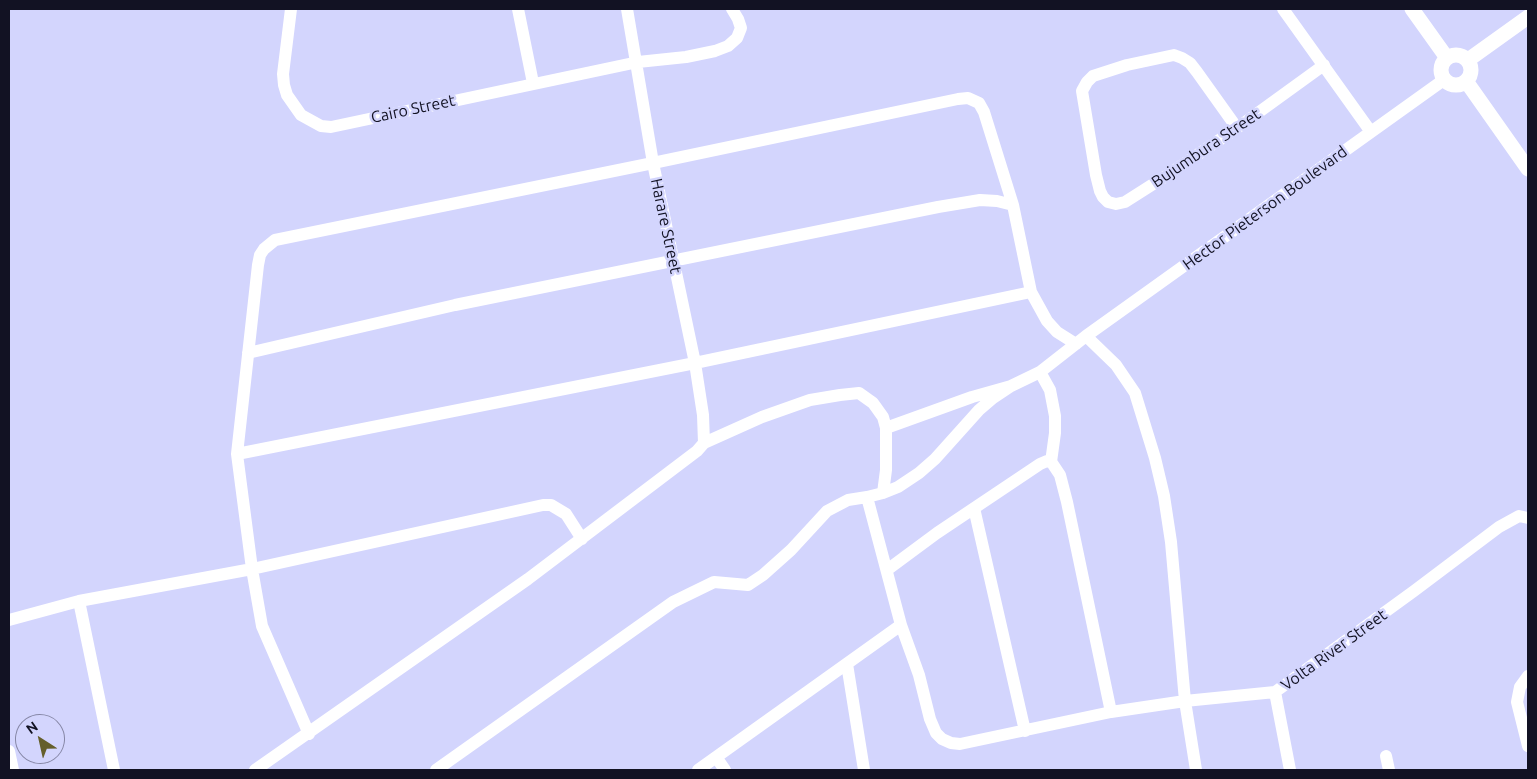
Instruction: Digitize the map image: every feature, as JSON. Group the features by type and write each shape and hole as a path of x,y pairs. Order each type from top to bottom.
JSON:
{"street":[{"name":"Cairo Street","path":"291,9 283,74 284,85 292,104 301,115 321,126 332,127 533,83 638,62 686,57 728,46 737,38 741,28 732,9"},
{"path":"518,9 533,83"},
{"name":"Harare Street","path":"628,9 653,163 695,363 704,415 704,443"},
{"path":"1284,9 1371,132"},
{"path":"1412,9 1447,58"},
{"path":"1468,60 1528,17"},
{"name":"Bujumbura Street","path":"1237,128 1198,72 1190,63 1174,55 1126,65 1093,76 1082,91 1096,175 1103,197 1108,202 1116,204 1125,202 1237,128 1324,65"},
{"path":"1458,55 1468,60 1471,71 1466,81 1455,85 1445,79 1442,68 1447,58 1458,55"},
{"name":"Hector Pieterson Boulevard","path":"1011,386 1040,372 1081,340 1445,79"},
{"path":"1466,81 1528,169"},
{"path":"309,734 262,626 252,569 237,454 260,256 269,244 275,240 968,98 979,103 982,108 1013,205 1031,292 1047,321 1057,332 1081,340 1116,365 1135,393 1155,458 1171,542 1185,701 1196,770"},
{"path":"248,353 455,305 963,202 980,200 1013,205"},
{"path":"237,454 695,363 1031,292"},
{"path":"1040,372 1050,390 1055,416 1051,462"},
{"path":"886,428 972,397 1011,386"},
{"path":"436,770 672,602 714,582 748,585 763,575 792,550 827,511 848,500 883,493 898,487 919,473 979,410 1011,386"},
{"path":"255,770 528,579 697,451 704,443 762,417 810,400 859,393 873,403 883,417 886,428 886,470 883,493"},
{"path":"887,570 1040,464 1047,461 1051,462 1060,475 1067,502 1111,712"},
{"name":"Volta River Street","path":"867,497 901,624 919,675 930,719 936,733 942,739 960,744 1111,712 1185,701 1275,692 1414,592 1499,526 1519,516 1528,518"},
{"path":"9,620 79,601 252,569 543,505 551,505 566,514 582,539"},
{"path":"974,508 1025,731"},
{"path":"79,601 114,770"},
{"path":"698,770 901,624"},
{"path":"846,664 864,770"},
{"path":"1528,676 1520,687 1517,702 1528,746"},
{"path":"1275,692 1290,770"},
{"path":"9,751 13,770"},
{"path":"1386,756 1389,770"},
{"path":"716,757 725,770"}]}
